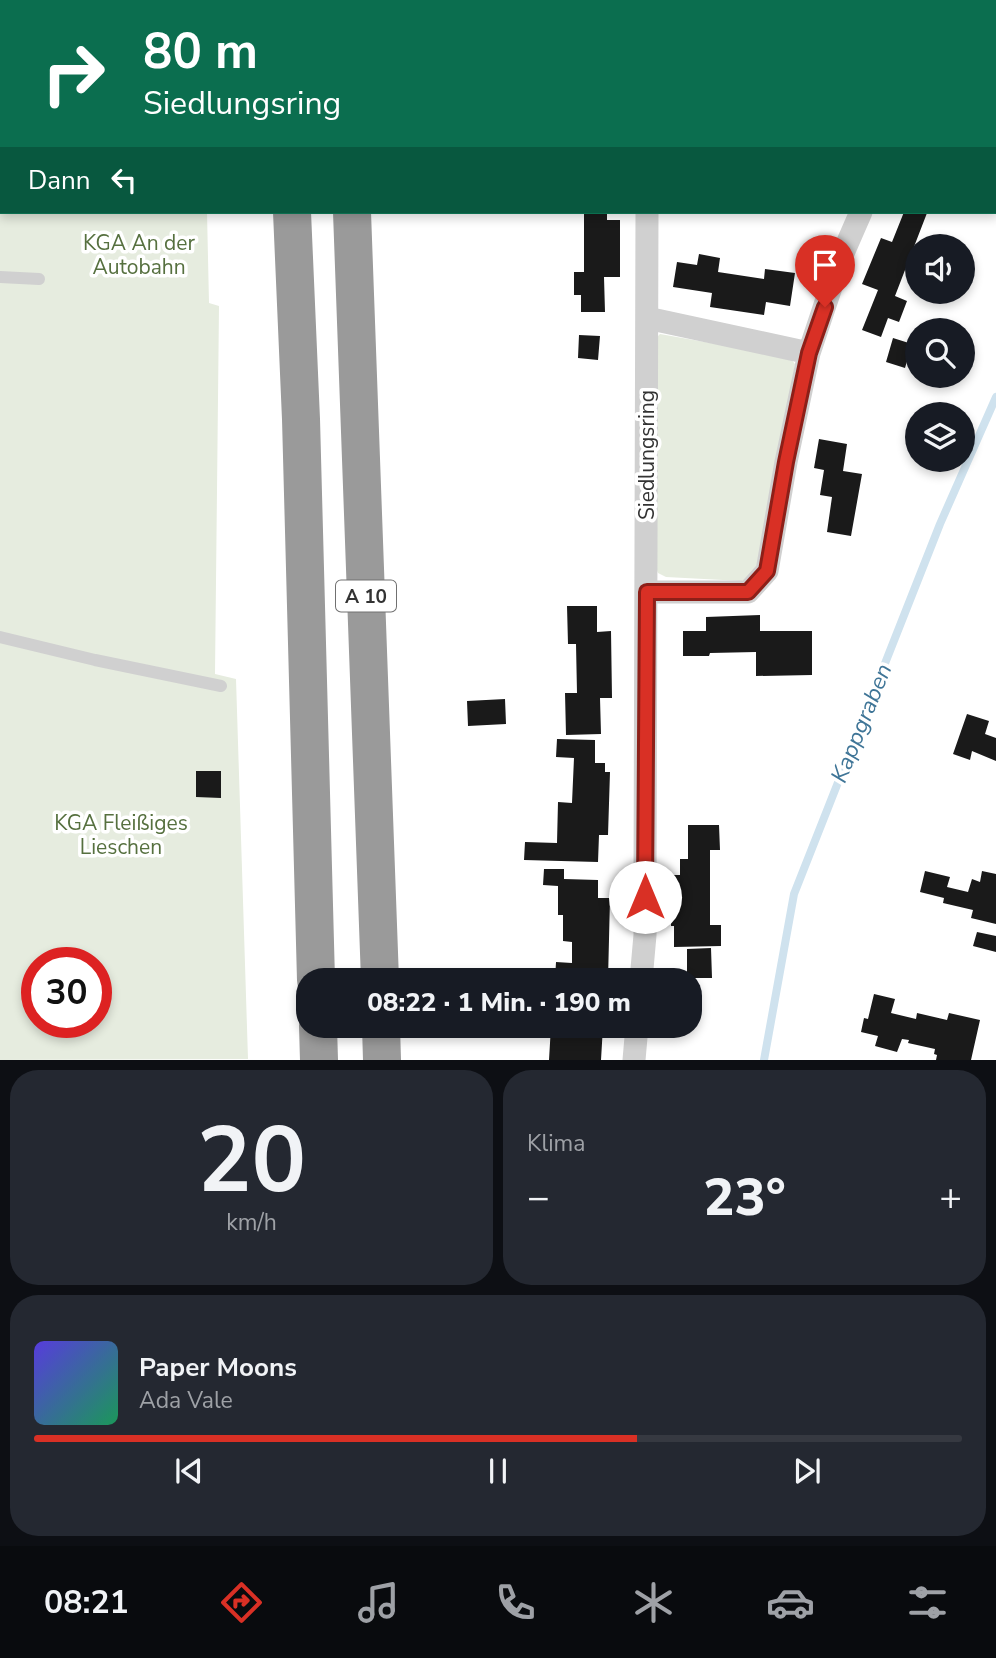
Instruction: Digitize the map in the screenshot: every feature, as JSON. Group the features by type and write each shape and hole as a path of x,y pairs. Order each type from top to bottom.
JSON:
{"highway":[{"name":"A 10","path":"292,214 316,968"},
{"name":"A 10","path":"352,214 380,968"},
{"path":"318,1038 318,1059"},
{"path":"381,1038 382,1059"}],"street":[{"name":"Siedlungsring","path":"642,968 645,935 647,214"},
{"path":"647,592 748,592 767,571 809,353 840,260 860,214"},
{"path":"647,318 809,353"},
{"path":"634,1059 636,1038"}],"lane":[{"path":"0,277 39,279"},
{"path":"0,637 222,686"}],"green space":[{"path":"0,214 207,214 209,303 219,306 215,674 236,679 248,1059 0,1060"},
{"path":"660,334 789,357 795,364 761,564 753,577 742,581 666,577 658,573 654,563 655,339"}],"building":[{"path":"584,214 607,214 607,220 620,220 620,277 604,277 605,312 581,312 581,295 574,295 574,272 584,272"},
{"path":"903,214 927,214 919,234 905,234 905,270 895,296 905,300 906,304 899,322 888,318 881,337 862,330 878,290 862,284 881,238 892,242"},
{"path":"699,254 720,258 718,272 764,279 765,269 795,273 790,306 766,302 764,315 710,307 712,293 673,287 677,262 697,265"},
{"path":"579,335 600,336 598,360 578,358"},
{"path":"893,338 905,342 905,368 886,362"},
{"path":"819,439 847,444 843,471 862,474 851,536 827,532 832,497 820,495 824,470 814,468"},
{"path":"567,606 597,606 597,632 611,631 612,698 600,698 601,734 566,735 565,693 577,693 576,644 568,644"},
{"path":"760,615 760,631 812,631 812,675 756,676 756,652 683,656 683,631 706,631 706,617"},
{"path":"505,699 506,724 468,726 467,701"},
{"path":"967,714 989,721 985,734 996,738 996,761 972,751 970,760 953,754"},
{"path":"557,739 595,740 595,763 605,763 605,772 610,772 608,835 599,835 598,862 524,860 525,842 557,843 558,802 572,803 574,758 556,757"},
{"path":"196,771 221,771 221,798 196,797"},
{"path":"688,825 719,825 720,850 710,850 710,925 721,925 721,946 674,947 674,926 671,926 671,875 680,875 680,859 688,859"},
{"path":"544,869 564,869 564,879 598,880 598,898 610,898 608,968 556,968 556,962 572,963 572,942 563,941 563,915 558,915 558,886 543,885"},
{"path":"925,871 950,877 947,887 968,892 972,879 980,882 982,871 996,874 996,924 971,918 973,910 943,903 944,898 920,892"},
{"path":"977,932 996,936 996,952 973,946"},
{"path":"711,948 712,978 702,978 702,968 687,968 687,949"},
{"path":"874,994 895,999 891,1013 916,1019 917,1013 947,1020 949,1013 980,1020 971,1060 936,1060 935,1049 908,1043 909,1040 902,1039 897,1052 875,1046 878,1036 861,1032 864,1018 868,1019"},
{"path":"550,1038 602,1038 601,1060 549,1060"}],"waterway":[{"name":"Kappgraben","path":"764,1060 794,894 940,524 996,397"}],"route":[{"path":"645,897 647,592 748,592 767,571 809,353 825,307"}],"park label":[{"name":"KGA An der Autobahn","path":"139,255"},
{"name":"KGA Fleißiges Lieschen","path":"121,835"}]}
